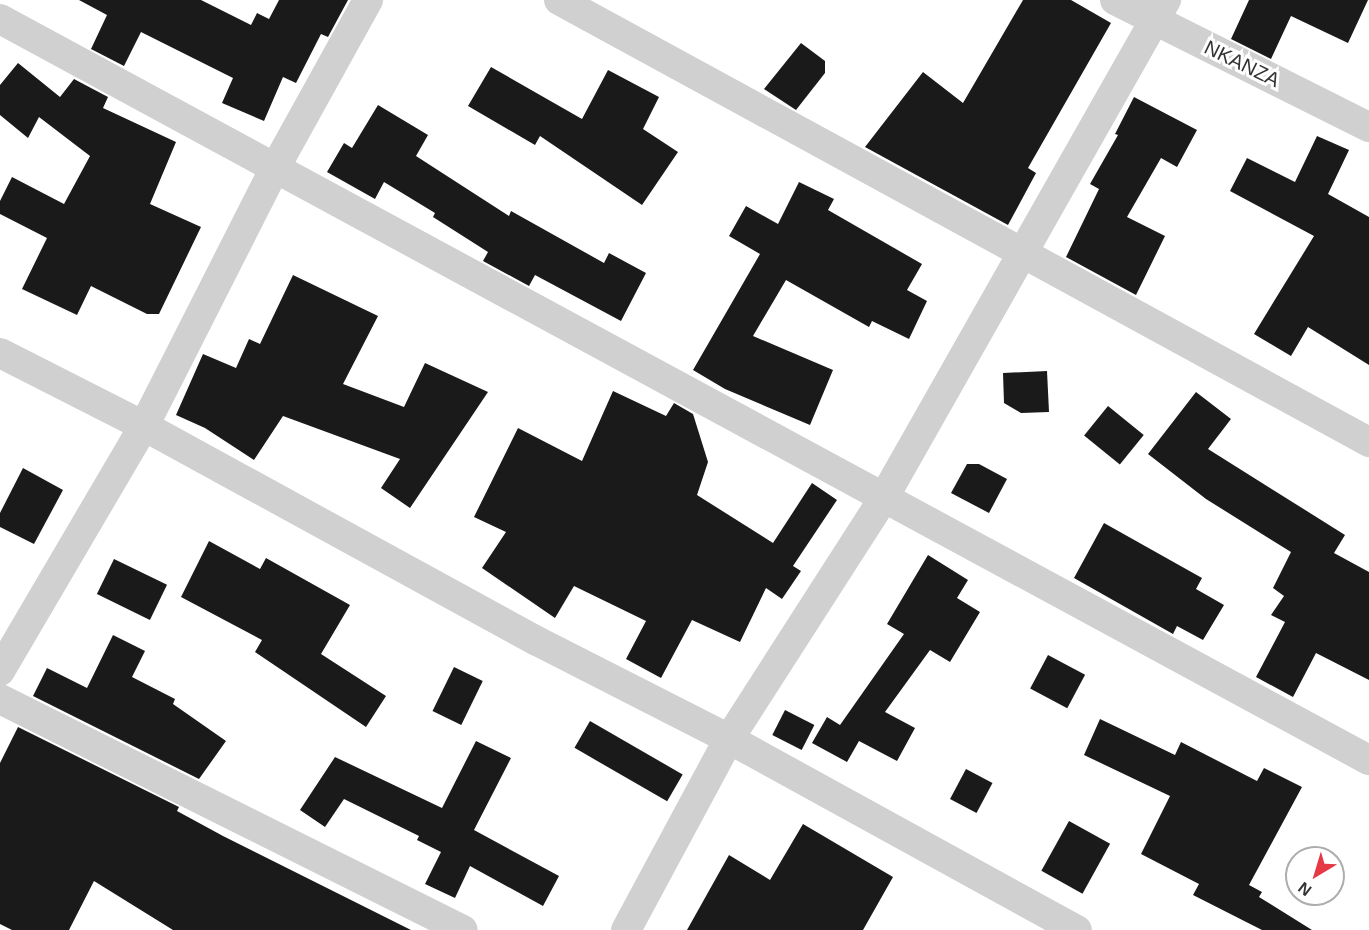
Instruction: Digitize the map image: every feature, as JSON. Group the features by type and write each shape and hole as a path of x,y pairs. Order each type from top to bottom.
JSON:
{"street":[{"path":"0,671 144,426 275,168 368,0"},
{"path":"559,0 1369,442"},
{"name":"NKANZA","path":"1115,0 1160,11 1369,128"},
{"path":"626,930 729,739 883,499 1160,11"},
{"path":"0,19 883,499 1369,760"},
{"path":"0,353 144,426 537,641 729,739 1077,930"},
{"path":"0,699 464,930"}],"building":[{"path":"79,0 201,0 251,25 257,13 269,19 279,0 348,0 328,37 321,34 296,83 283,77 264,121 222,103 233,78 141,32 124,66 91,49 107,15"},
{"path":"1023,0 1071,0 1111,23 1028,168 1036,173 1008,225 865,147 923,72 963,103"},
{"path":"1249,0 1368,0 1348,43 1291,16 1271,59 1231,39"},
{"path":"801,43 825,61 825,73 796,110 764,89"},
{"path":"18,63 60,97 74,79 108,97 103,108 176,142 150,204 201,227 159,314 147,314 91,286 77,315 22,289 47,238 0,214 0,201 12,177 64,204 90,156 39,117 28,138 0,115 0,85"},
{"path":"491,67 582,119 608,70 659,97 643,129 678,152 642,205 540,136 535,145 468,106"},
{"path":"1134,97 1197,130 1177,167 1161,158 1127,217 1165,236 1136,295 1066,257 1099,189 1090,184 1118,135 1115,134"},
{"path":"378,105 428,135 416,156 509,216 511,211 604,263 609,253 646,273 621,321 535,275 529,286 483,261 488,252 433,217 435,213 384,182 375,199 327,172 344,143 352,148"},
{"path":"1317,136 1349,150 1328,194 1369,217 1369,365 1308,327 1291,356 1254,334 1314,236 1230,191 1247,158 1295,182"},
{"path":"799,182 834,199 828,210 922,264 907,290 927,301 909,339 872,321 869,327 786,280 753,336 833,370 810,425 725,389 693,370 760,254 729,236 746,206 778,224"},
{"path":"293,275 378,316 343,384 404,407 425,363 488,392 410,508 381,488 400,459 283,416 254,460 205,428 176,415 203,354 236,368 249,339 260,344"},
{"path":"1047,371 1049,412 1021,413 1004,403 1003,373"},
{"path":"613,391 666,416 674,403 693,414 708,462 697,495 773,543 812,483 837,500 793,566 801,571 782,599 766,588 740,642 692,620 661,678 626,659 646,621 574,586 555,618 482,568 506,532 474,517 518,428 582,461"},
{"path":"1196,392 1231,419 1208,449 1345,535 1334,553 1369,572 1369,680 1316,653 1293,697 1256,677 1285,622 1271,615 1284,596 1273,588 1291,552 1206,499 1148,454"},
{"path":"1108,406 1144,435 1120,464 1084,436"},
{"path":"967,464 979,464 1007,479 989,513 951,493"},
{"path":"23,468 63,490 34,544 0,527 0,513"},
{"path":"1104,523 1202,578 1196,589 1224,605 1203,640 1177,626 1173,634 1074,578"},
{"path":"209,541 260,569 266,558 350,605 321,654 386,696 366,727 255,652 262,640 181,597"},
{"path":"928,555 968,580 957,598 980,612 950,662 930,650 885,712 915,728 897,761 859,741 847,762 812,743 827,717 840,725 904,634 887,624"},
{"path":"114,559 167,585 150,620 97,594"},
{"path":"113,635 145,651 132,677 175,699 173,704 226,741 199,779 33,696 47,668 87,688"},
{"path":"1048,655 1085,675 1067,708 1030,689"},
{"path":"454,667 483,681 461,725 433,711"},
{"path":"785,710 814,725 802,750 772,735"},
{"path":"1100,719 1175,755 1181,742 1257,781 1264,768 1302,787 1249,885 1262,892 1259,897 1312,930 1262,930 1193,895 1199,884 1141,854 1170,796 1084,755"},
{"path":"590,721 683,774 667,801 574,748"},
{"path":"18,727 179,807 177,811 223,836 411,930 173,930 94,881 69,930 12,930 0,924 0,763"},
{"path":"476,741 511,758 474,830 559,876 543,906 470,866 455,898 425,884 441,852 417,840 419,836 344,799 325,827 300,810 335,757 442,808"},
{"path":"966,769 992,783 977,813 950,799"},
{"path":"1069,821 1110,844 1082,894 1041,871"},
{"path":"803,824 893,877 863,930 687,930 729,855 770,880"}]}
